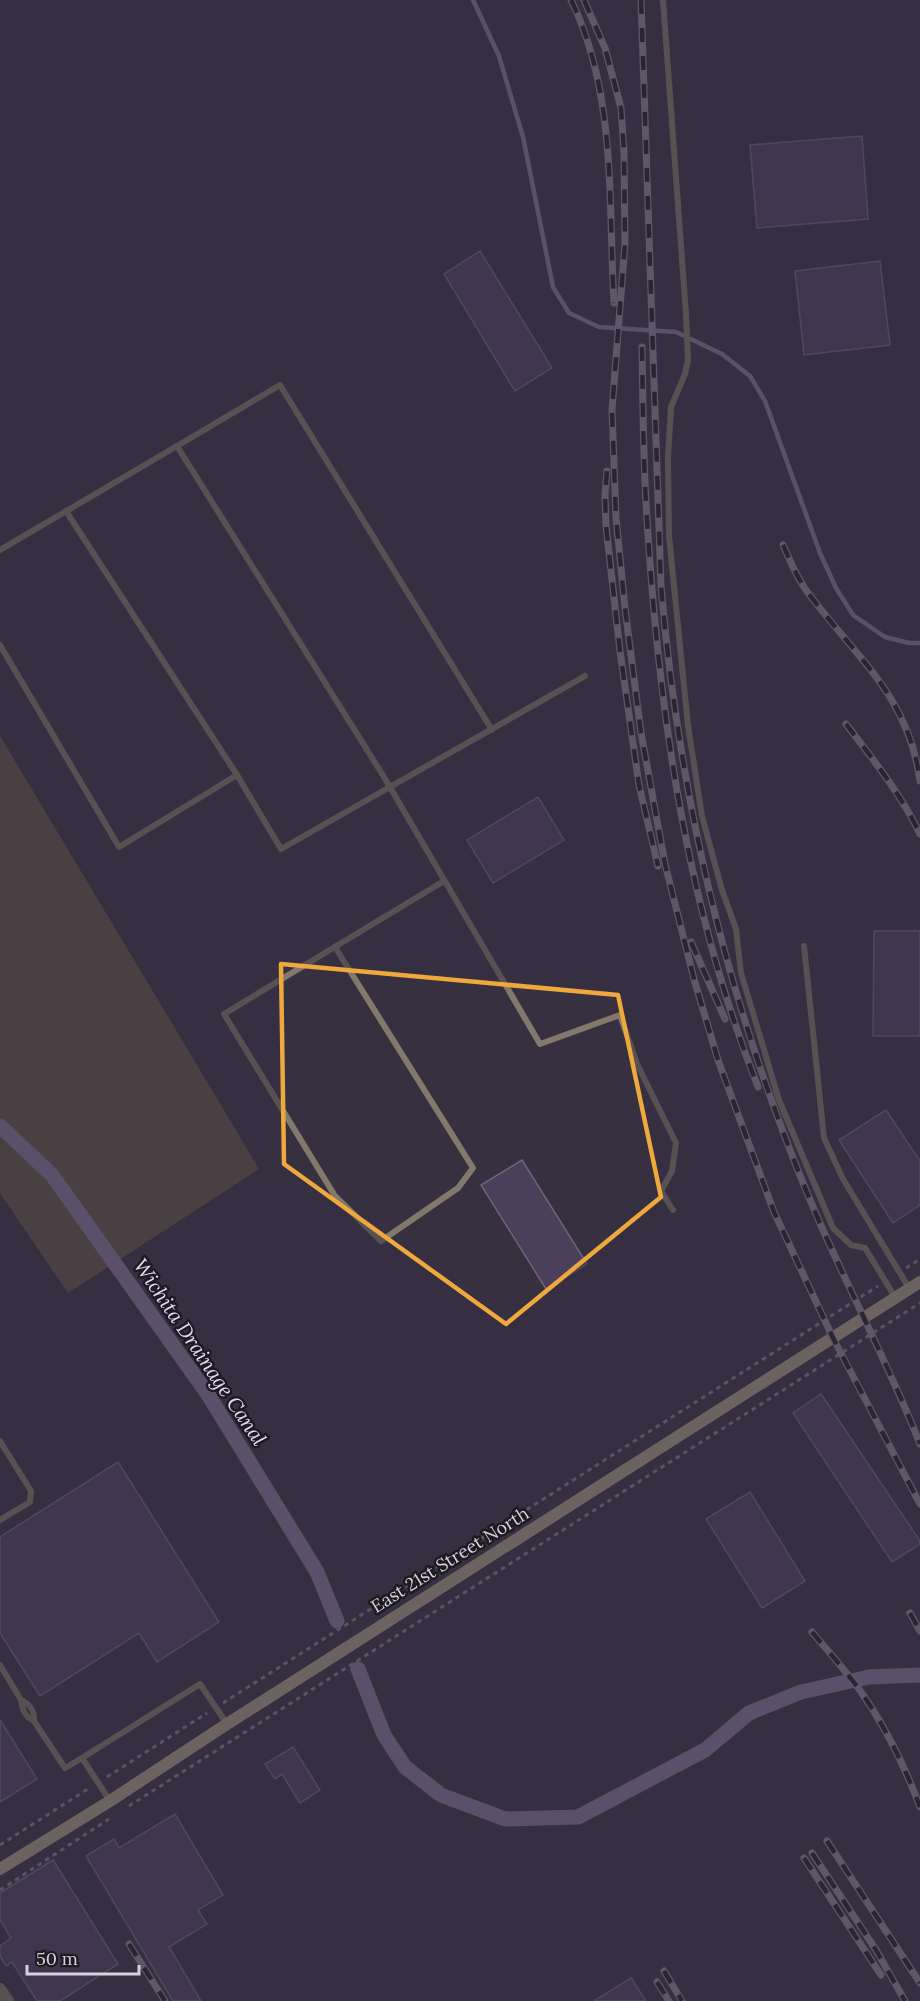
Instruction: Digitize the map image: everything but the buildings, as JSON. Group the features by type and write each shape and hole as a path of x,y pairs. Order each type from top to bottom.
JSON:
{"main road":[{"name":"East 21st Street North","path":"0,1869 110,1801 915,1285"}],"street":[{"path":"0,1989 8,2001"}],"lane":[{"path":"663,0 688,360 685,374 671,407 668,458 669,536 688,726 702,816 722,890 736,929 741,973 778,1100 833,1228 851,1245 865,1248 896,1298"},
{"path":"0,550 280,385 492,730"},
{"path":"177,446 390,788 540,1044 620,1015 637,1064 676,1143 672,1171 661,1191 673,1210"},
{"path":"66,511 237,775 281,849 585,676"},
{"path":"0,645 119,847 237,775"},
{"path":"335,947 473,1168 458,1188 381,1241 335,1196 224,1014 444,880"},
{"path":"804,946 824,1138 843,1179 900,1272 915,1285"},
{"path":"0,1441 31,1491 30,1502 0,1520"},
{"path":"0,1665 21,1700 28,1704 35,1714 34,1721 65,1768 200,1684 227,1724"},
{"path":"82,1758 110,1801"}],"path":[{"path":"900,1272 920,1259"},
{"path":"0,1845 886,1281"},
{"path":"123,1810 920,1303"},
{"path":"0,1890 113,1816"}],"highlighted area":[{"path":"281,964 618,995 661,1197 506,1324 284,1164"}],"shaded area":[{"path":"0,736 259,1169 68,1293 0,1193"}],"waterway":[{"path":"473,0 499,56 523,137 553,287 569,313 599,327 676,332 722,354 750,376 765,401 820,553 836,588 853,615 885,637 909,643 920,643"},
{"name":"Wichita Drainage Canal","path":"0,1126 52,1175 209,1396 317,1572 337,1621"},
{"name":"Wichita Drainage Canal","path":"358,1669 384,1735 405,1767 441,1795 505,1819 578,1817 705,1750 749,1713 801,1692 869,1677 920,1675"}],"railway":[{"path":"571,0 586,36 603,111 608,149 614,303"},
{"path":"584,0 605,48 621,108 625,243 612,410 616,518 641,733 665,864 694,979 718,1060 774,1212 833,1338 920,1504"},
{"path":"641,0 661,586 676,719 687,785 715,915 752,1044 774,1107 819,1221 920,1444"},
{"path":"642,347 647,519 652,592 668,736 694,878 733,1018 758,1087"},
{"path":"607,471 606,526 620,651 639,785 658,866"},
{"path":"783,545 807,592 864,661 893,703 905,726 914,752 920,781"},
{"path":"846,724 895,791 920,834"},
{"path":"691,942 725,1019"},
{"path":"910,1613 920,1631"},
{"path":"812,1632 868,1702 901,1761 920,1807"},
{"path":"827,1841 920,1983"},
{"path":"812,1853 876,1950 905,2001"},
{"path":"804,1858 881,1975"},
{"path":"129,1944 165,2001"},
{"path":"664,1971 682,2001"},
{"path":"657,1982 669,2001"}]}
